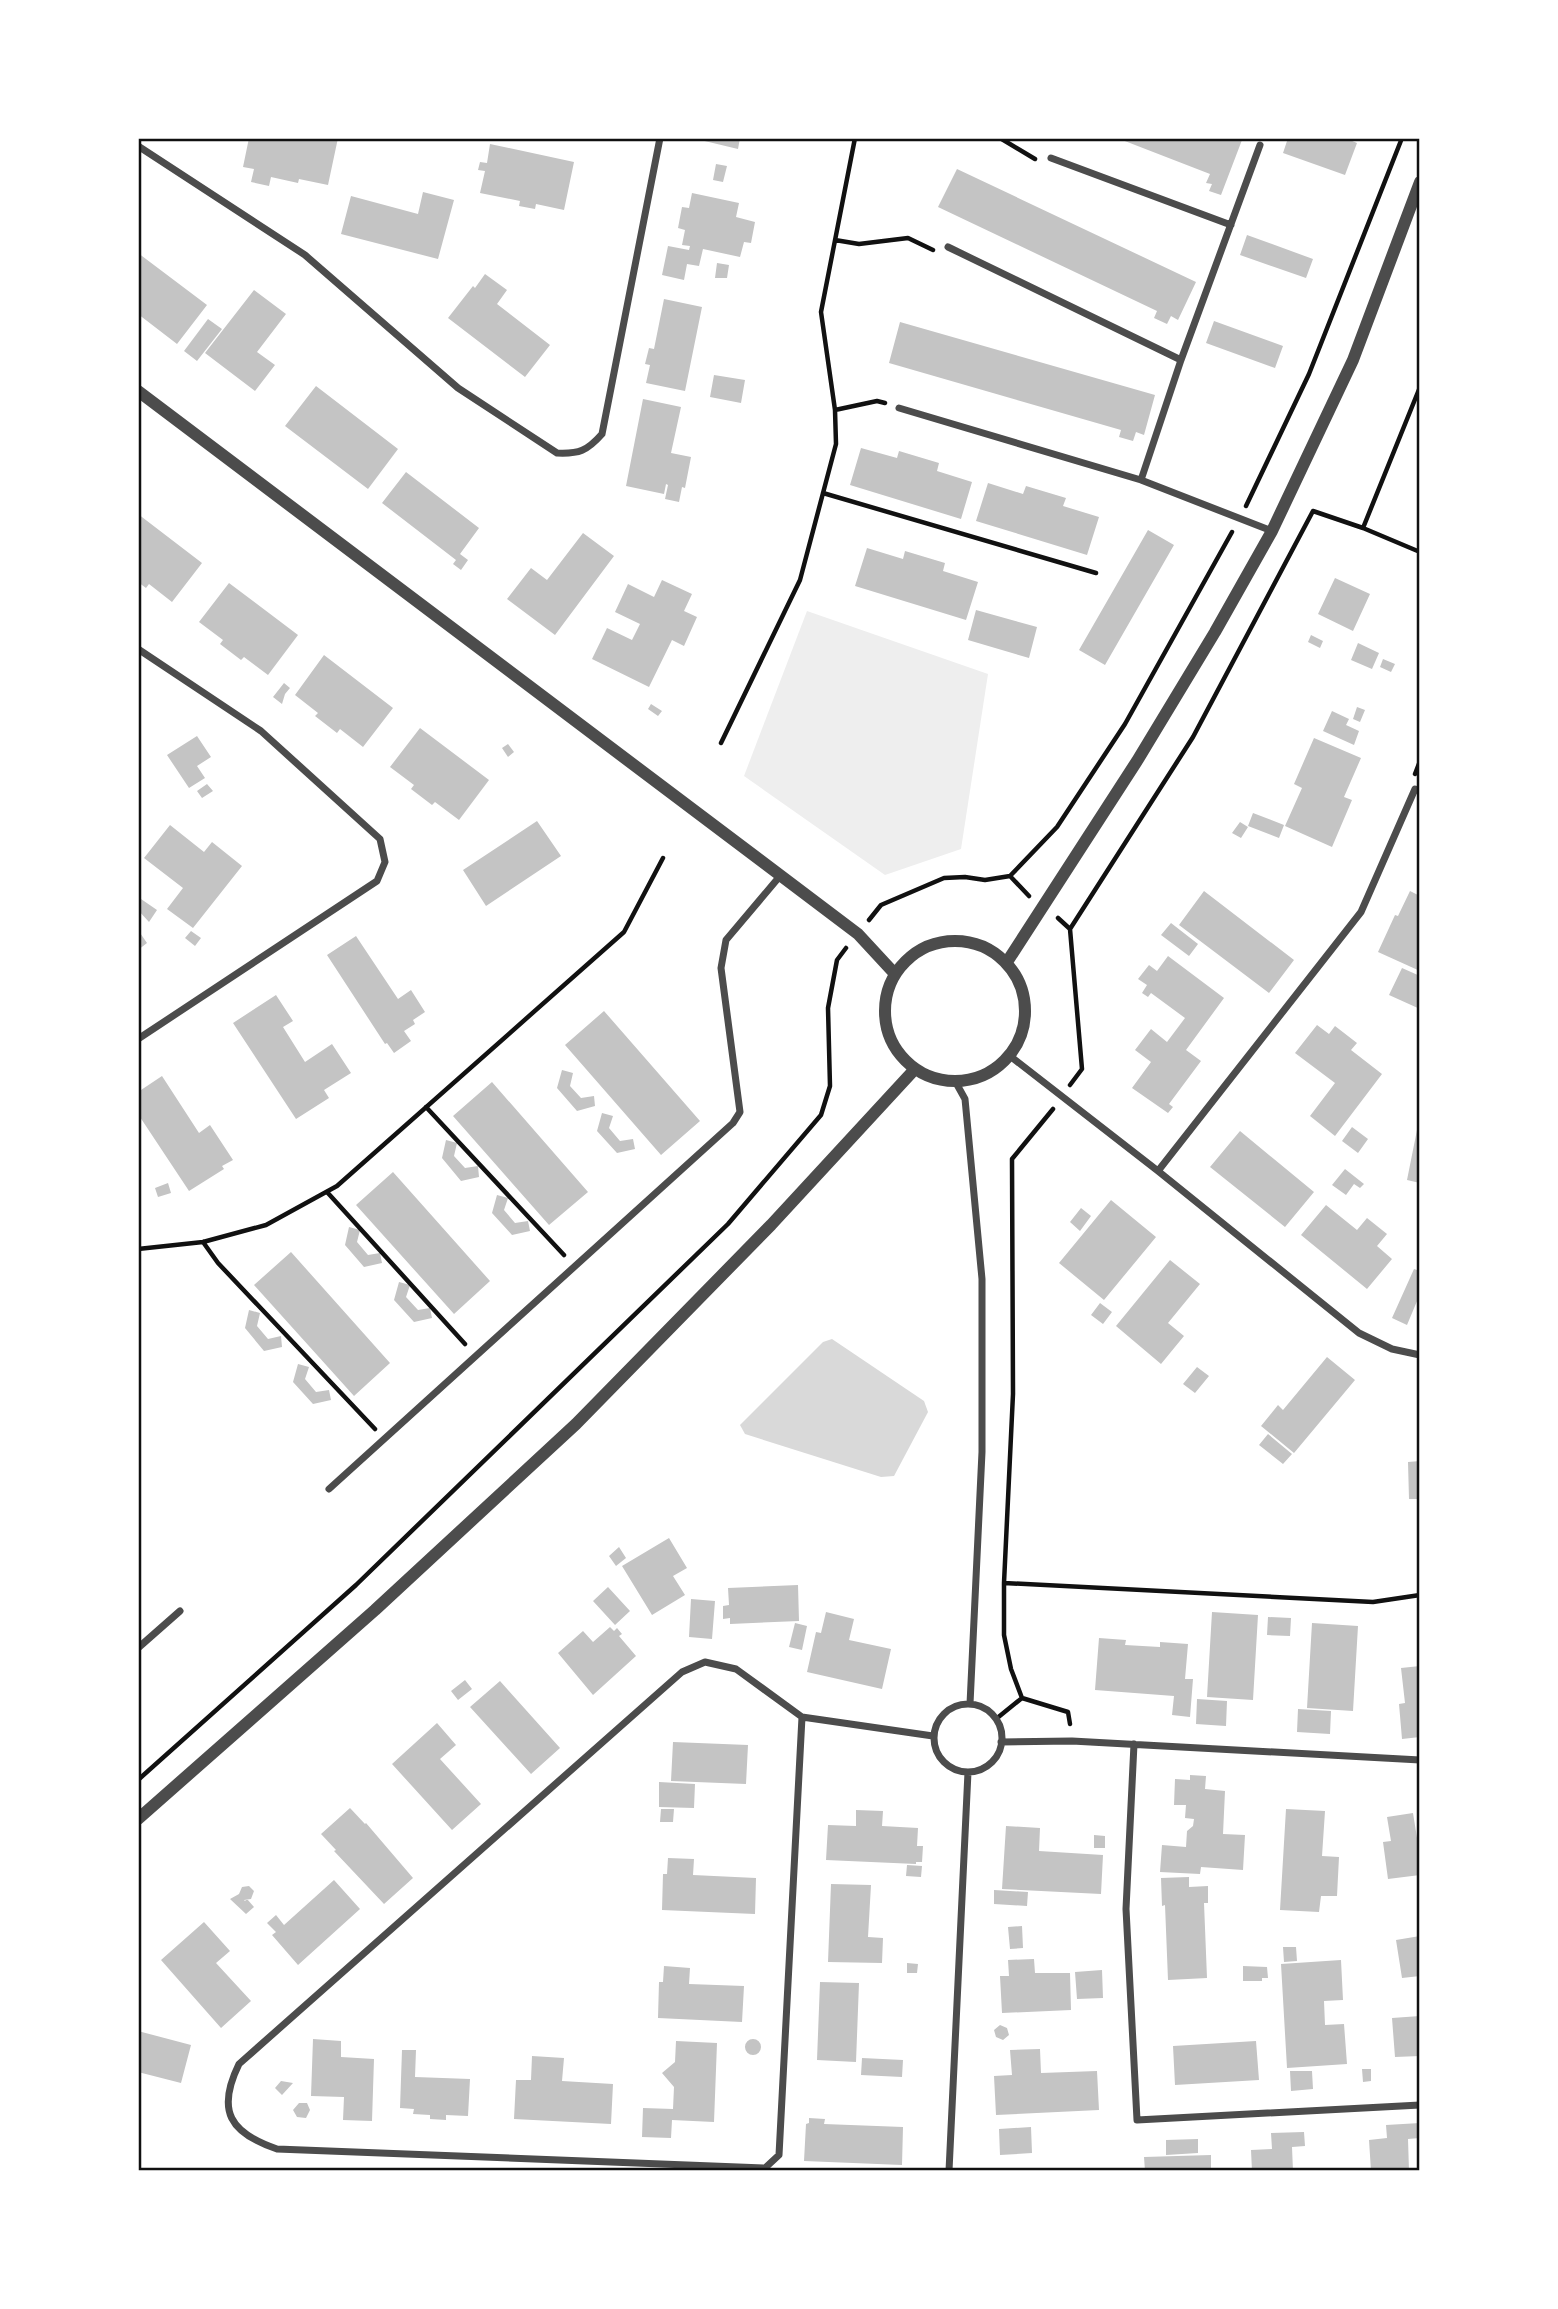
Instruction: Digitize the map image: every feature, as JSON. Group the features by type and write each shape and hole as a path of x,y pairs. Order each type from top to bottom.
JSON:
{"street":[{"path":"138,146 304,255 458,388 557,453 573,453 590,448 602,434 660,138"},
{"path":"1141,480 1181,360 1260,145"},
{"path":"1051,158 1231,225"},
{"path":"1007,962 1144,750 1272,531 1353,360 1420,182"},
{"path":"948,247 1181,360"},
{"path":"138,390 858,934 895,974"},
{"path":"899,408 1141,480 1272,531"},
{"path":"138,649 261,731 380,839 385,862 377,881 138,1038"},
{"path":"1158,1171 1361,912 1415,789 1420,791"},
{"path":"329,1489 733,1123 740,1112 721,968 726,940 780,876"},
{"path":"948,940 970,941 990,949 1007,962 1019,978 1025,998 1026,1018 1021,1038 1010,1056 994,1070 975,1078 955,1081 934,1078 915,1069 900,1054 889,1035 885,1015 887,993 895,974 909,957 927,946 948,940"},
{"path":"1010,1056 1359,1333 1392,1349 1420,1355"},
{"path":"138,1819 375,1610 576,1424 771,1226 915,1069"},
{"path":"955,1081 965,1099 982,1279 982,1452 970,1704"},
{"path":"138,1648 180,1611"},
{"path":"802,1717 779,2155 765,2168 277,2149 253,2141 236,2128 228,2106 229,2084 239,2064 682,1672 705,1662 736,1669 802,1717 933,1736"},
{"path":"970,1704 989,1712 996,1719 1001,1742 994,1760 978,1770 968,1772 947,1765 939,1757 933,1736 941,1716 949,1709 970,1704"},
{"path":"1001,1742 1072,1741 1420,1760"},
{"path":"1134,1744 1126,1909 1137,2120 1420,2105"},
{"path":"949,2171 968,1772"}],"path":[{"path":"720,743 800,580 836,444 835,410 821,312 855,138"},
{"path":"1000,138 1035,159 1044,161 1051,158"},
{"path":"138,1780 356,1585 728,1224 821,1115 830,1086 828,1008 836,960 881,905 944,878 985,880 1010,876 1057,827 1125,724 1204,585 1276,446 1309,374 1402,138"},
{"path":"835,240 859,244 908,238 942,254 948,247"},
{"path":"1363,528 1420,387"},
{"path":"835,410 877,401 899,408"},
{"path":"823,493 1096,573"},
{"path":"1022,1698 1011,1670 1004,1635 1013,1394 1012,1159 1082,1069 1070,929 1193,737 1313,511 1420,552"},
{"path":"138,1248 203,1242 266,1225 337,1186 624,932 663,858"},
{"path":"1010,876 1022,891 1070,929"},
{"path":"426,1107 575,1266"},
{"path":"327,1192 476,1356"},
{"path":"203,1242 218,1263 384,1438"},
{"path":"1004,1583 1373,1602 1420,1595"},
{"path":"996,1719 1022,1698"},
{"path":"1022,1698 1068,1712 1072,1741"}],"shaded area":[{"path":"807,611 988,674 961,849 885,875 744,776"},
{"path":"832,1339 924,1401 928,1412 894,1476 881,1477 745,1434 740,1425 823,1342"}],"building":[{"path":"249,138 338,138 328,185 299,179 298,183 271,177 269,186 251,182 254,169 243,167"},
{"path":"692,138 740,138 738,149"},
{"path":"1117,138 1242,140 1221,195 1209,191 1212,184 1206,183 1210,174"},
{"path":"1288,138 1345,138 1357,143 1345,175 1283,153"},
{"path":"490,144 574,162 564,210 536,204 535,209 519,206 520,201 480,193 485,171 478,170 480,162 487,163"},
{"path":"716,164 727,166 723,182 713,180"},
{"path":"957,169 1196,282 1178,320 1171,316 1167,324 1154,318 1157,311 938,207"},
{"path":"423,192 454,200 438,259 341,234 351,196 418,214"},
{"path":"692,193 739,203 736,217 755,222 751,243 744,242 740,257 703,249 699,266 687,264 684,280 662,275 668,246 689,250 690,246 682,245 685,230 678,228 682,207 689,208"},
{"path":"1247,235 1313,259 1306,278 1240,255"},
{"path":"138,253 207,305 177,344 138,314"},
{"path":"717,263 729,265 727,278 715,278"},
{"path":"485,274 507,290 497,304 550,345 525,377 448,318"},
{"path":"254,290 286,314 257,352 275,365 255,391 205,353"},
{"path":"664,299 702,307 685,391 646,383 650,365 645,364 649,348 654,349"},
{"path":"208,319 222,329 197,361 184,351"},
{"path":"1214,321 1283,346 1275,368 1206,343"},
{"path":"900,322 1155,395 1144,435 1136,432 1133,441 1119,437 1121,430 889,363"},
{"path":"714,375 745,380 741,403 710,397"},
{"path":"316,386 398,449 368,489 285,426"},
{"path":"643,399 681,407 671,453 691,457 685,488 682,487 679,502 665,499 666,484 664,494 626,486"},
{"path":"861,448 897,458 899,451 939,463 937,471 972,482 961,519 850,485"},
{"path":"406,472 479,528 460,554 468,560 461,570 453,564 456,560 382,503"},
{"path":"988,483 1023,494 1026,486 1066,498 1063,506 1099,517 1087,555 976,521"},
{"path":"138,514 202,563 172,602 149,584 146,588 138,582"},
{"path":"1148,530 1174,545 1105,665 1079,650"},
{"path":"583,533 614,556 555,635 507,599 531,568 547,580"},
{"path":"867,548 903,559 905,551 945,563 943,571 978,582 966,620 855,586"},
{"path":"1335,578 1370,594 1353,631 1318,614"},
{"path":"662,580 692,594 684,611 697,617 684,646 672,640 649,687 592,659 607,628 632,640 640,624 615,612 628,584 654,597"},
{"path":"229,583 298,635 268,675 244,657 241,660 220,644 223,640 199,622"},
{"path":"976,610 1037,627 1029,658 968,640"},
{"path":"1311,635 1323,641 1320,648 1308,642"},
{"path":"1358,643 1379,653 1372,669 1351,660"},
{"path":"324,655 393,708 363,747 340,729 337,733 315,716 318,713 295,695"},
{"path":"1383,659 1395,664 1391,672 1380,667"},
{"path":"284,683 290,688 282,704 273,697"},
{"path":"651,704 662,711 658,716 648,709"},
{"path":"1357,707 1365,710 1360,722 1353,719"},
{"path":"1332,711 1349,719 1346,725 1359,731 1354,745 1323,731"},
{"path":"420,728 489,780 459,820 435,802 432,805 411,789 414,785 390,767"},
{"path":"197,736 211,757 197,766 205,778 189,788 167,755"},
{"path":"1314,738 1361,758 1344,797 1352,800 1332,847 1285,826 1302,788 1294,784"},
{"path":"508,744 514,752 508,757 502,748"},
{"path":"207,784 213,791 202,798 197,791"},
{"path":"1253,813 1284,825 1279,838 1248,826"},
{"path":"537,821 561,856 486,906 463,870"},
{"path":"1240,822 1248,827 1241,838 1232,833"},
{"path":"170,825 204,852 212,842 242,866 193,928 167,909 183,888 144,858"},
{"path":"1204,891 1294,960 1269,993 1179,925"},
{"path":"1410,891 1420,896 1420,971 1378,952 1395,915 1398,916"},
{"path":"141,899 157,910 149,922 138,910"},
{"path":"1171,923 1198,944 1189,956 1161,935"},
{"path":"138,930 147,943 138,950"},
{"path":"191,931 201,938 195,946 185,938"},
{"path":"356,936 398,999 411,990 425,1012 413,1020 415,1024 404,1031 411,1041 394,1053 387,1043 385,1044 327,955"},
{"path":"1168,956 1224,998 1186,1050 1201,1061 1169,1104 1173,1107 1168,1113 1132,1088 1151,1062 1135,1050 1151,1029 1167,1042 1185,1018 1151,993 1148,997 1142,993 1147,985 1138,979 1149,965 1157,971"},
{"path":"1402,968 1420,976 1420,1009 1389,995"},
{"path":"276,995 293,1021 283,1027 305,1062 332,1044 351,1073 324,1090 329,1098 296,1119 233,1023"},
{"path":"604,1011 700,1121 661,1155 565,1045"},
{"path":"1317,1025 1329,1034 1335,1026 1357,1043 1351,1050 1382,1074 1335,1136 1310,1116 1335,1083 1295,1053"},
{"path":"562,1070 573,1073 570,1086 581,1098 594,1096 595,1106 577,1111 557,1088"},
{"path":"162,1076 199,1133 210,1125 233,1160 222,1166 224,1169 189,1191 138,1114 138,1092"},
{"path":"492,1082 588,1192 549,1225 453,1116"},
{"path":"602,1113 613,1116 609,1128 620,1141 633,1139 635,1149 617,1153 597,1131"},
{"path":"1352,1127 1368,1139 1358,1153 1342,1141"},
{"path":"1417,1130 1420,1130 1420,1183 1407,1180"},
{"path":"1240,1131 1314,1192 1285,1227 1210,1167"},
{"path":"446,1140 457,1143 454,1156 465,1168 478,1166 479,1177 461,1181 442,1158"},
{"path":"1345,1169 1364,1184 1360,1188 1354,1184 1346,1195 1332,1185"},
{"path":"393,1172 490,1281 454,1314 356,1205"},
{"path":"168,1183 171,1193 158,1197 155,1188"},
{"path":"497,1195 508,1198 504,1210 515,1223 528,1221 530,1231 512,1235 492,1213"},
{"path":"1111,1200 1156,1237 1104,1300 1059,1263"},
{"path":"1326,1205 1357,1230 1367,1218 1387,1234 1377,1246 1392,1259 1367,1289 1301,1235"},
{"path":"1081,1208 1091,1216 1080,1231 1070,1222"},
{"path":"349,1227 360,1230 357,1242 368,1255 380,1253 382,1263 364,1267 345,1245"},
{"path":"291,1252 390,1363 354,1396 254,1285"},
{"path":"1170,1260 1200,1284 1168,1323 1184,1336 1161,1364 1116,1326"},
{"path":"1414,1269 1420,1271 1420,1294 1407,1325 1392,1318"},
{"path":"399,1282 410,1285 406,1297 418,1310 430,1308 432,1318 414,1322 394,1300"},
{"path":"1100,1303 1112,1312 1103,1324 1091,1315"},
{"path":"249,1310 260,1313 257,1326 268,1339 281,1336 282,1347 264,1351 245,1328"},
{"path":"1327,1357 1355,1380 1294,1453 1261,1426 1278,1405 1283,1410"},
{"path":"298,1364 309,1367 305,1379 316,1392 329,1390 331,1400 313,1404 293,1382"},
{"path":"1197,1367 1209,1376 1195,1393 1183,1384"},
{"path":"1268,1434 1292,1454 1283,1464 1259,1445"},
{"path":"1420,1461 1420,1499 1409,1499 1408,1462"},
{"path":"669,1538 687,1568 673,1576 685,1595 652,1615 622,1566"},
{"path":"619,1547 626,1558 616,1566 609,1556"},
{"path":"798,1585 799,1621 730,1624 730,1618 723,1619 723,1606 729,1605 728,1588"},
{"path":"608,1587 630,1611 615,1625 593,1601"},
{"path":"691,1599 715,1601 712,1639 689,1637"},
{"path":"826,1612 854,1619 849,1640 891,1649 882,1689 807,1672 816,1632 821,1633"},
{"path":"1212,1612 1258,1615 1253,1700 1207,1697"},
{"path":"1268,1617 1291,1618 1290,1636 1267,1635"},
{"path":"795,1623 807,1626 802,1650 789,1647"},
{"path":"1312,1623 1358,1626 1353,1711 1307,1708"},
{"path":"610,1627 614,1631 617,1628 622,1634 619,1636 636,1656 593,1695 558,1653 583,1631 593,1642"},
{"path":"1099,1638 1126,1640 1125,1645 1160,1647 1160,1642 1188,1644 1185,1679 1193,1679 1190,1717 1172,1715 1174,1696 1095,1690"},
{"path":"1420,1666 1420,1737 1402,1739 1399,1704 1405,1703 1401,1668"},
{"path":"465,1680 472,1689 458,1700 451,1691"},
{"path":"500,1681 560,1748 531,1774 470,1707"},
{"path":"1197,1699 1227,1701 1226,1726 1196,1724"},
{"path":"1298,1709 1331,1711 1330,1734 1297,1732"},
{"path":"437,1723 456,1745 440,1759 481,1804 452,1830 392,1764"},
{"path":"673,1742 748,1745 746,1784 671,1781"},
{"path":"1190,1775 1206,1776 1205,1789 1225,1791 1223,1834 1245,1835 1243,1870 1201,1867 1200,1874 1160,1872 1162,1845 1186,1847 1187,1831 1193,1826 1194,1819 1185,1818 1186,1805 1174,1805 1175,1779 1190,1780"},
{"path":"659,1782 695,1784 694,1808 659,1807"},
{"path":"350,1808 413,1878 384,1904 321,1834"},
{"path":"661,1809 674,1809 673,1822 660,1822"},
{"path":"1286,1809 1325,1811 1322,1856 1339,1857 1337,1896 1321,1896 1319,1912 1280,1910"},
{"path":"856,1810 883,1811 882,1826 918,1828 917,1846 923,1846 922,1862 916,1864 826,1860 828,1825 856,1826"},
{"path":"1413,1813 1417,1838 1420,1837 1420,1875 1388,1879 1383,1842 1391,1841 1387,1817"},
{"path":"1006,1826 1040,1828 1039,1851 1103,1855 1101,1894 1002,1889"},
{"path":"1094,1835 1105,1836 1105,1848 1094,1848"},
{"path":"668,1858 694,1859 693,1875 756,1878 755,1914 662,1910 663,1874 667,1874"},
{"path":"907,1865 922,1866 921,1877 906,1876"},
{"path":"1189,1877 1189,1887 1208,1886 1208,1903 1204,1903 1207,1978 1168,1980 1165,1905 1162,1906 1161,1878"},
{"path":"334,1880 360,1909 298,1965 272,1935 276,1932 267,1923 276,1915 284,1925"},
{"path":"831,1884 871,1885 868,1937 883,1938 882,1963 828,1962"},
{"path":"249,1886 254,1891 251,1899 247,1900 254,1907 246,1914 230,1899 239,1894 242,1887"},
{"path":"994,1890 1028,1892 1027,1906 994,1904"},
{"path":"204,1922 230,1951 216,1963 251,2001 221,2028 161,1960"},
{"path":"1022,1926 1023,1948 1010,1949 1008,1927"},
{"path":"1420,1936 1420,1976 1402,1978 1396,1940"},
{"path":"1283,1947 1296,1947 1297,1961 1284,1962"},
{"path":"1034,1959 1035,1973 1070,1973 1071,2010 1002,2013 1000,1976 1009,1976 1008,1960"},
{"path":"1341,1960 1343,2000 1324,2001 1325,2025 1344,2024 1347,2064 1287,2068 1281,1964"},
{"path":"907,1963 918,1964 917,1973 907,1973"},
{"path":"664,1966 690,1968 689,1984 744,1986 742,2022 658,2018 659,1982 663,1982"},
{"path":"1243,1966 1267,1967 1268,1978 1262,1978 1262,1981 1243,1981"},
{"path":"1102,1970 1103,1998 1077,1999 1075,1972"},
{"path":"820,1982 859,1983 856,2062 817,2060"},
{"path":"1420,2016 1420,2056 1395,2057 1392,2018"},
{"path":"1000,2025 1007,2028 1009,2035 1003,2040 996,2037 994,2030"},
{"path":"138,2031 191,2045 181,2083 138,2072"},
{"path":"313,2039 341,2041 341,2057 374,2059 372,2121 343,2120 344,2097 311,2096"},
{"path":"750,2039 756,2039 761,2047 759,2053 750,2055 745,2050 745,2044"},
{"path":"676,2041 717,2043 714,2122 672,2120 671,2138 642,2137 643,2108 673,2109 674,2087 662,2073 675,2062"},
{"path":"1256,2041 1259,2080 1175,2085 1173,2046"},
{"path":"1040,2049 1041,2073 1097,2071 1099,2110 996,2115 994,2076 1012,2075 1010,2050"},
{"path":"402,2050 416,2050 415,2077 470,2079 468,2116 446,2115 446,2120 430,2119 430,2115 413,2114 414,2109 400,2108"},
{"path":"532,2056 564,2058 562,2081 613,2084 611,2124 514,2119 516,2080 531,2080"},
{"path":"862,2058 903,2060 902,2077 861,2075"},
{"path":"1362,2069 1371,2069 1371,2081 1363,2082"},
{"path":"1290,2071 1312,2071 1313,2089 1291,2091"},
{"path":"281,2081 293,2083 282,2095 275,2088"},
{"path":"299,2103 307,2103 310,2110 306,2118 297,2117 293,2110"},
{"path":"809,2118 825,2119 824,2124 903,2127 902,2165 804,2161 806,2124 809,2123"},
{"path":"1420,2123 1420,2138 1408,2139 1409,2171 1371,2171 1369,2140 1387,2138 1386,2125"},
{"path":"1031,2127 1032,2153 1000,2155 999,2129"},
{"path":"1304,2132 1305,2146 1292,2147 1293,2171 1252,2171 1251,2150 1272,2149 1271,2133"},
{"path":"1198,2139 1198,2153 1166,2155 1166,2140"},
{"path":"1211,2155 1211,2171 1145,2171 1144,2157"}]}
